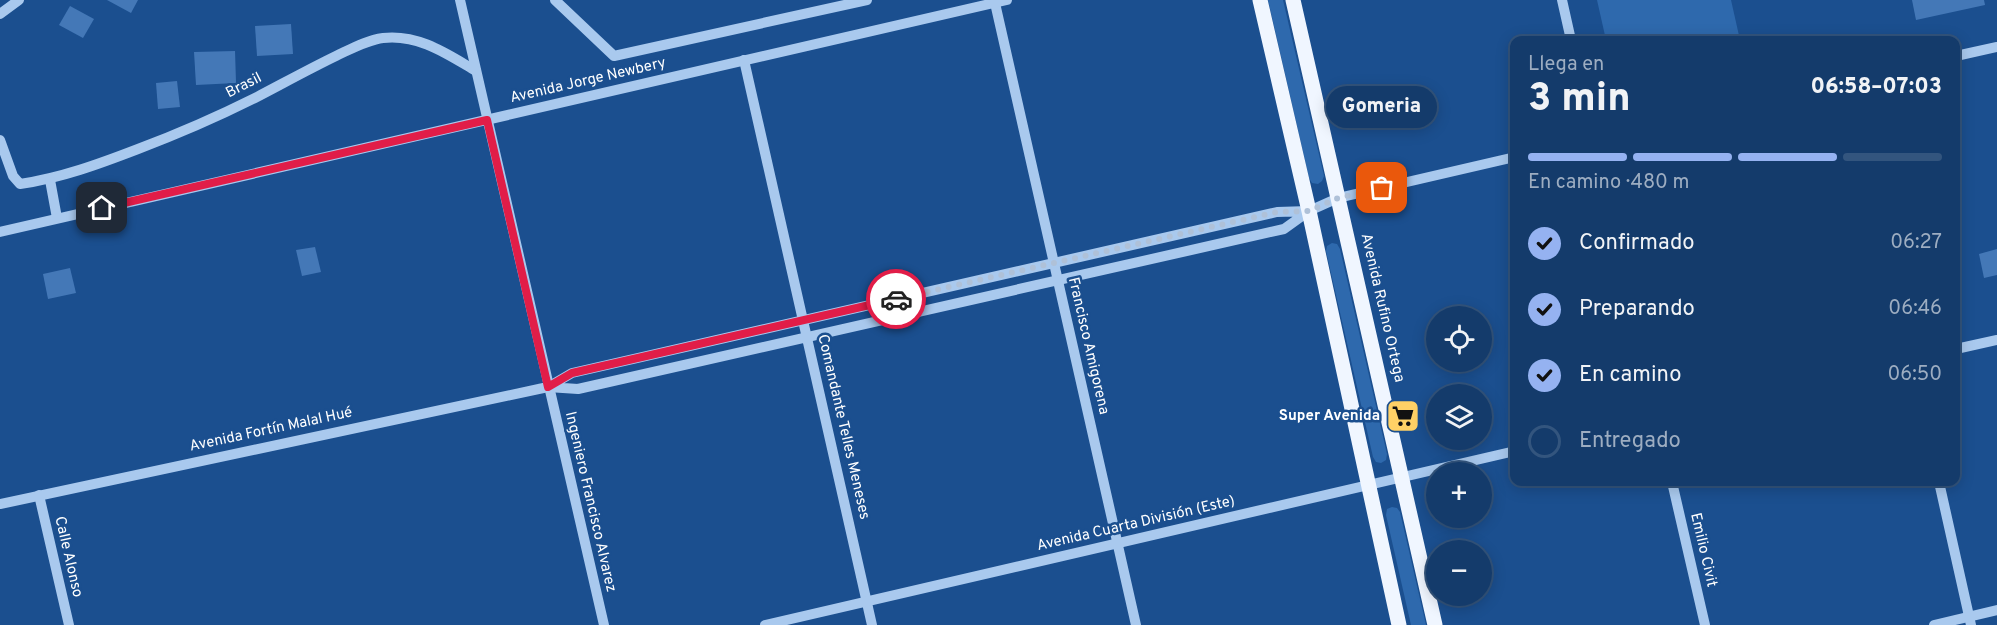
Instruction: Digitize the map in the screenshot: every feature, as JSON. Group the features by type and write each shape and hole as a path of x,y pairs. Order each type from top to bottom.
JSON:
{"main road":[{"path":"1260,0 1309,211 1399,625"},
{"name":"Avenida Rufino Ortega","path":"1293,0 1436,625"}],"street":[{"path":"0,14 19,0"},
{"name":"Ingeniero Francisco Alvarez","path":"460,0 604,625"},
{"path":"555,0 614,56 867,0"},
{"name":"Avenida Jorge Newbery","path":"0,231 1007,0"},
{"path":"1562,0 1570,36"},
{"name":"Francisco Amigorena","path":"995,3 1136,625"},
{"name":"Brasil","path":"0,140 13,176 20,184 50,180 188,130 352,48 381,38 417,40 476,71"},
{"path":"1960,56 1997,47"},
{"name":"Comandante Telles Meneses","path":"744,60 872,625"},
{"name":"Avenida Fortín Malal Hué","path":"0,504 548,387 578,389 1284,229 1309,211 1338,198 1510,158"},
{"path":"50,180 57,218"},
{"name":"Avenida Fortín Malal Hué","path":"548,387 572,373 1277,212 1309,211"},
{"path":"1960,348 1997,339"},
{"name":"Avenida Cuarta División (Este)","path":"765,625 1510,452"},
{"name":"Emilio Civit","path":"1673,486 1705,625"},
{"path":"1940,486 1970,621"},
{"name":"Calle Alonso","path":"39,495 69,625"},
{"path":"1934,625 1970,621 1997,610"}],"shaded area":[{"path":"1268,0 1283,0 1324,176 1318,184 1312,183 1309,178"},
{"path":"1597,0 1731,0 1739,36 1605,36"},
{"path":"1332,243 1337,244 1340,249 1387,454 1386,460 1381,463 1376,462 1373,457 1326,251 1327,246"},
{"path":"1397,508 1400,512 1426,625 1411,625 1386,515 1387,509"}],"building":[{"path":"107,0 138,0 131,13"},
{"path":"1912,0 1984,0 1985,5 1916,20"},
{"path":"70,6 94,19 83,38 59,25"},
{"path":"291,24 293,54 257,56 255,26"},
{"path":"235,51 236,83 196,85 194,52"},
{"path":"177,81 180,107 158,109 156,83"},
{"path":"315,247 321,272 302,276 296,250"},
{"path":"1997,249 1997,275 1984,278 1979,254"},
{"path":"70,268 76,293 48,299 43,274"}],"way so far":[{"path":"896,299 1277,212 1309,211 1338,198 1382,188"}],"place":[{"name":"Gomeria","path":"1382,188"},
{"name":"Super Avenida","path":"1403,416"}],"route":[{"path":"102,208 487,120 548,387 572,373 896,299"}]}
